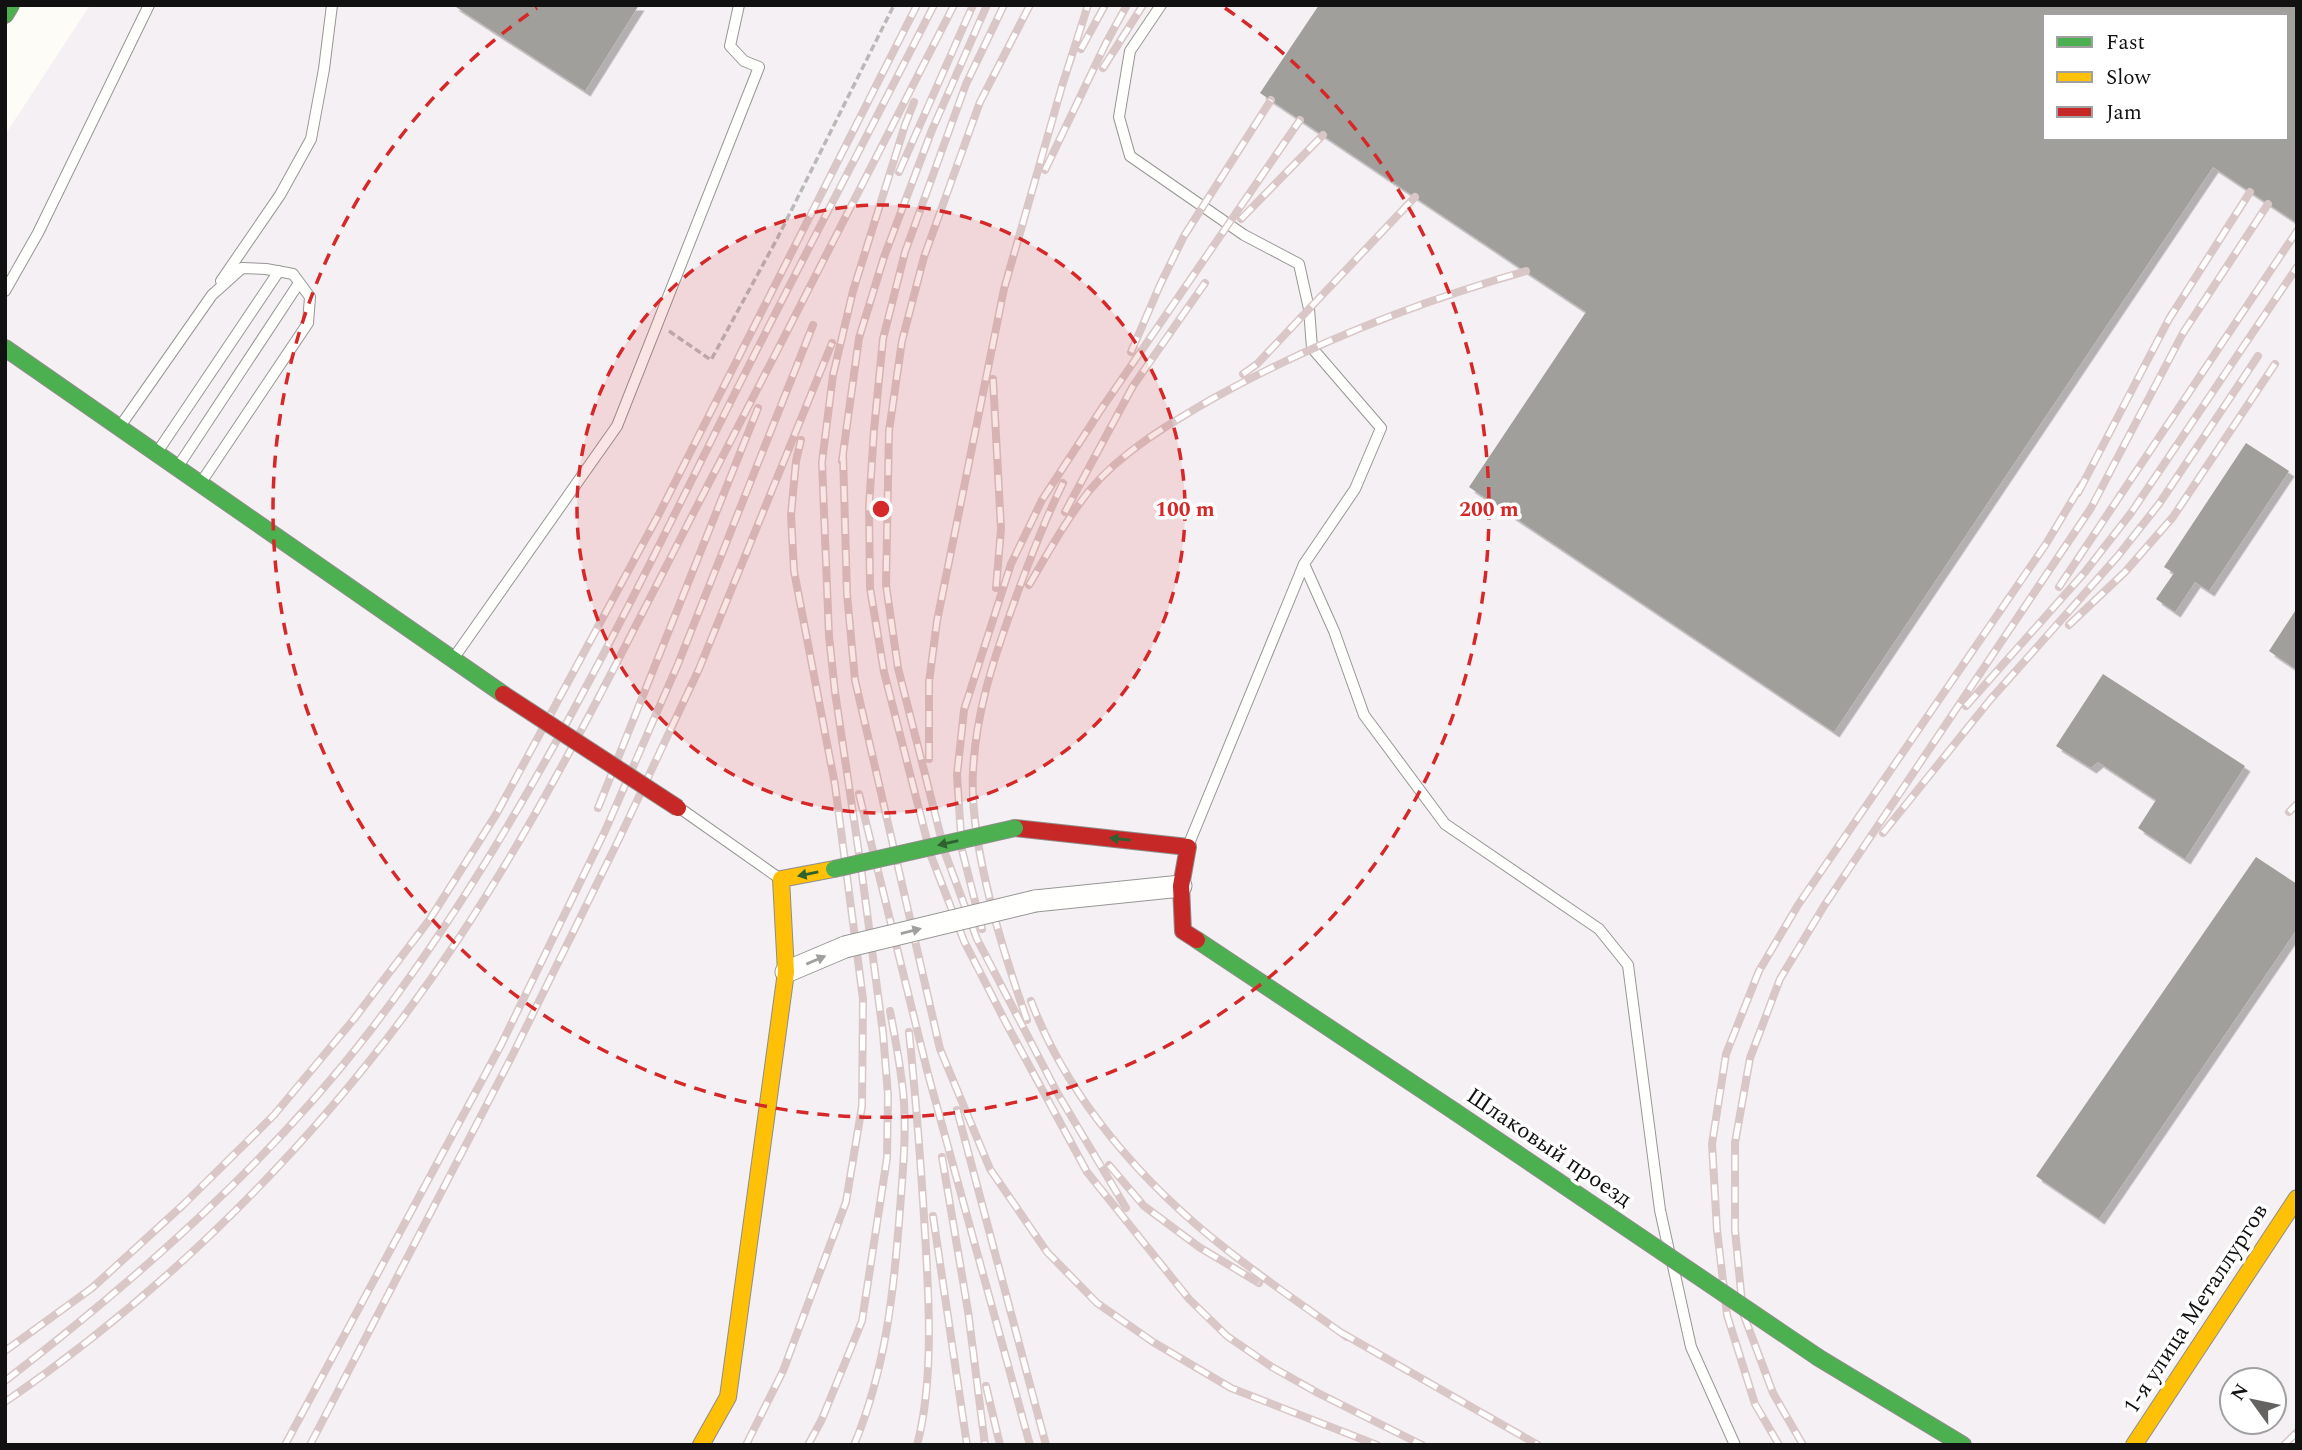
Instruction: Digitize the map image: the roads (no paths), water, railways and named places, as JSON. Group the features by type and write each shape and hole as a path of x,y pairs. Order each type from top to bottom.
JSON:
{"street":[{"path":"5,15 12,5"},
{"path":"5,348 503,694 678,808"},
{"path":"701,1445 728,1397 786,972 781,879 1015,828 1188,847"},
{"name":"Шлаковый проезд","path":"1188,847 1181,886 1182,931 1819,1358 1963,1445"},
{"path":"786,972 845,947 1035,901 1181,886"},
{"name":"1-я улица Металлургов","path":"2134,1445 2297,1198"}],"lane":[{"path":"5,290 38,233 149,5"},
{"path":"119,427 280,195 311,139 332,5"},
{"path":"453,659 617,425 760,67 744,61 730,46 739,5"},
{"path":"1161,5 1130,51 1118,117 1130,156 1244,234 1299,264 1309,309 1312,348 1381,428 1354,489 1304,564 1188,847"},
{"path":"200,483 308,323 310,297 293,274 242,268 212,295"},
{"path":"157,453 279,271"},
{"path":"178,468 299,283"},
{"path":"1304,564 1334,631 1364,715 1445,824 1599,929 1628,965 1660,1210 1692,1347 1735,1445"},
{"path":"678,808 781,879"}],"railway":[{"path":"5,1351 92,1288 183,1205 274,1115 354,1019 430,919 497,813 659,514 917,5"},
{"path":"5,1381 104,1302 199,1218 244,1173 330,1080 421,961 469,889 557,741 638,588 934,5"},
{"path":"5,1402 135,1303 196,1249 254,1192 363,1070 459,938 523,834 583,727 954,5"},
{"path":"899,172 973,5"},
{"path":"842,461 859,338 884,257 932,130 987,5"},
{"path":"1004,5 966,84 905,252 883,339 874,430 869,507 870,588 884,672 931,856 964,941 1087,1172 1189,1299 1227,1336 1272,1367 1422,1445"},
{"path":"1030,5 980,102 924,257 902,341 889,431 886,585 898,668 945,853 977,939 1058,1094 1126,1208"},
{"path":"929,759 929,682 937,621 1004,289 1088,5"},
{"path":"1081,49 1105,5"},
{"path":"1045,170 1127,5"},
{"path":"1103,68 1143,5"},
{"path":"1131,352 1184,236 1271,100"},
{"path":"808,1445 822,1419 862,1321 887,1158 888,1095 883,1033 829,636 822,462 833,375 853,291 914,102"},
{"path":"982,929 962,850 957,775 964,710 1011,564 1042,500 1300,120"},
{"path":"1241,219 1323,135"},
{"path":"2078,493 2169,319 2250,192"},
{"path":"1243,374 1257,364 1415,197"},
{"path":"1803,1445 1773,1393 1743,1313 1735,1230 1735,1143 1750,1058 1780,979 1824,906 2091,508 2183,333 2268,204"},
{"path":"2059,587 2297,231"},
{"path":"1966,706 2085,572 2131,513 2297,267"},
{"path":"1029,585 1089,491 1131,451 1163,429 1249,379 1365,326 1445,296 1526,271"},
{"path":"1065,512 1133,386 1205,283"},
{"path":"285,1445 501,1045 605,831 678,664 813,325"},
{"path":"310,1445 512,1056 619,839 699,669 832,343"},
{"path":"1883,833 1990,700 2117,557 2159,504 2258,356"},
{"path":"2069,625 2125,572 2173,517 2275,364"},
{"path":"993,379 1001,529 996,588"},
{"path":"598,808 758,408"},
{"path":"746,1445 783,1371 846,1202 862,1106 863,999 835,785 794,571 791,515 796,461 801,440"},
{"path":"843,454 847,594 855,680 940,1049 990,1169 1047,1252 1097,1303 1153,1342 1231,1388 1377,1445"},
{"path":"1027,1020 989,897 976,831 973,771 981,709 997,650 1035,546 1063,483"},
{"path":"1779,1445 1755,1404 1727,1315 1717,1230 1712,1144 1726,1054 1759,971 1798,905 2046,544 2082,484"},
{"path":"859,794 928,1074 1030,1445"},
{"path":"2289,812 2297,804"},
{"path":"1031,1001 1047,1037 1087,1106 1138,1168 1166,1197 1226,1249 1347,1337"},
{"path":"854,1445 881,1358 898,1239 905,1120 902,1081 890,1011"},
{"path":"909,1032 922,1183 929,1312 926,1394 917,1445"},
{"path":"957,1110 1046,1445"},
{"path":"942,1157 968,1311 985,1445"},
{"path":"1109,1165 1144,1206 1199,1247 1259,1283"},
{"path":"933,1216 967,1445"},
{"path":"1340,1332 1538,1445"},
{"path":"986,1386 1000,1445"},
{"path":"2284,1445 2297,1432"}]}
